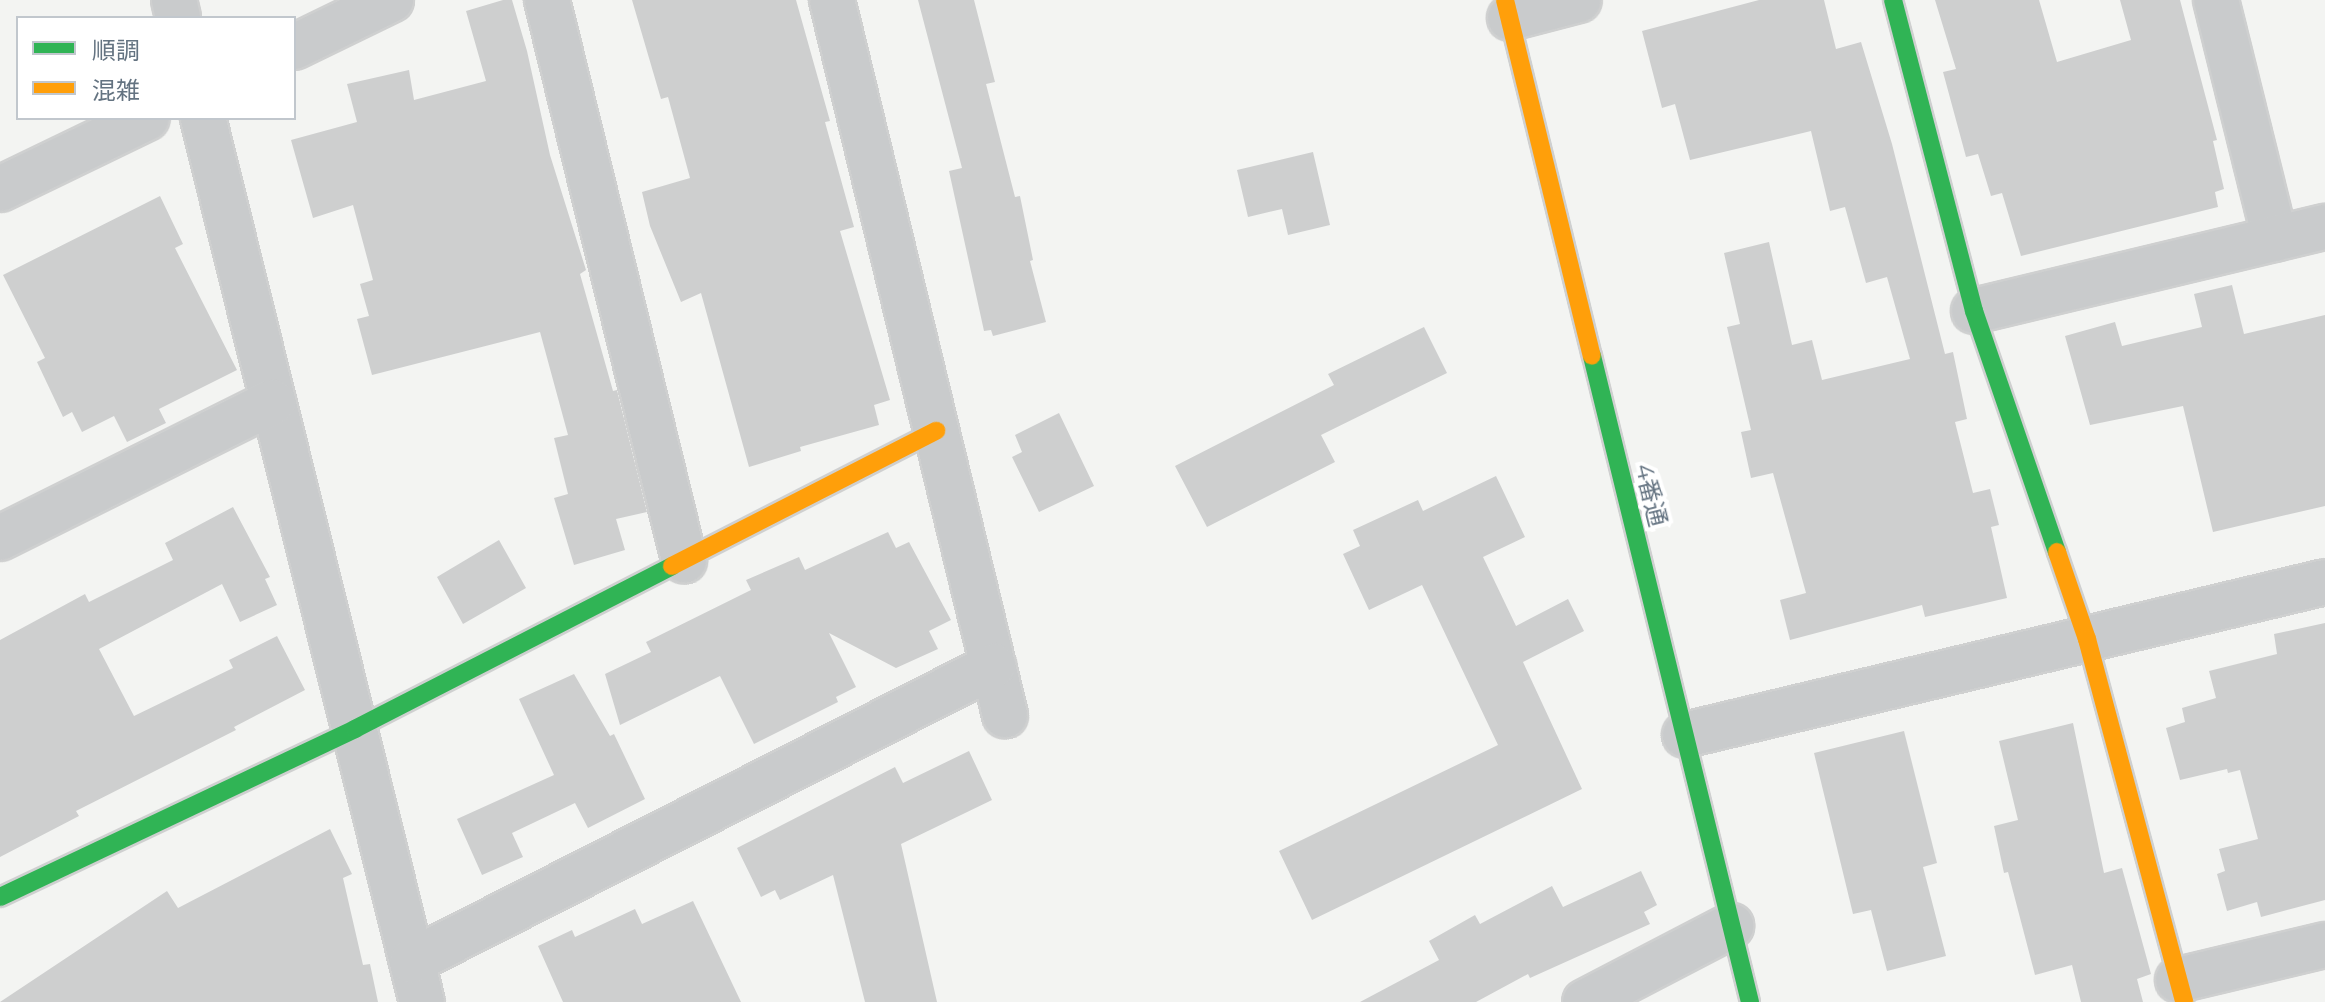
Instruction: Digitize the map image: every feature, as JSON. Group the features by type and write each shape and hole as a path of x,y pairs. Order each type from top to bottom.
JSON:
{"street":[{"path":"296,46 391,0"},
{"path":"547,0 684,560"},
{"path":"832,0 1005,715"},
{"path":"1507,9 1579,0"},
{"path":"1893,0 1974,311 2087,639 2181,991 2325,945"},
{"path":"2216,0 2275,239"},
{"name":"4番通","path":"1507,9 1750,1002"},
{"path":"0,189 143,120"},
{"path":"203,120 417,981 993,666"},
{"path":"1974,311 2325,227"},
{"path":"0,538 273,402"},
{"path":"0,897 355,729 936,431"},
{"path":"1685,735 2325,582"},
{"path":"1585,1002 1731,926"}],"building":[{"path":"512,0 527,51 550,155 586,270 580,274 613,391 617,390 647,512 616,519 625,550 574,565 554,498 568,494 554,438 568,435 540,332 372,375 357,319 369,316 360,284 373,280 353,205 313,218 291,140 357,122 347,84 409,70 414,100 486,81 466,11"},
{"path":"632,0 796,0 830,121 825,122 854,227 840,231 890,400 874,405 879,425 800,447 801,451 749,467 701,293 681,302 650,226 642,192 690,178 668,97 661,99"},
{"path":"918,0 974,0 995,82 986,84 1015,197 1020,196 1033,260 1030,261 1046,322 993,336 991,330 984,331 949,171 962,168"},
{"path":"1759,0 1824,0 1836,49 1861,42 1892,144 1945,354 1953,352 1967,419 1955,422 1973,493 1990,489 1999,525 1991,527 2007,598 1925,617 1922,605 1790,640 1780,600 1806,593 1773,473 1751,478 1741,432 1751,430 1727,327 1740,324 1724,253 1769,242 1792,345 1812,340 1822,380 1910,359 1887,277 1866,283 1845,207 1830,211 1811,131 1690,160 1675,104 1662,108 1642,31"},
{"path":"1935,0 2039,0 2057,62 2131,40 2120,0 2180,0 2217,140 2213,141 2224,189 2215,192 2218,207 2021,256 2002,193 1991,196 1978,154 1966,157 1943,72 1956,69"},
{"path":"1313,152 1330,225 1288,235 1282,209 1248,217 1237,170"},
{"path":"160,196 183,244 175,248 237,370 159,409 166,423 127,442 114,416 82,432 72,412 63,417 37,362 45,358 3,275"},
{"path":"2232,285 2244,334 2325,315 2325,506 2213,532 2183,406 2090,425 2065,336 2115,322 2122,346 2202,327 2194,294"},
{"path":"1424,327 1447,373 1321,435 1335,462 1207,527 1175,466 1334,385 1328,374"},
{"path":"1059,413 1094,486 1039,512 1012,457 1022,452 1015,435"},
{"path":"1496,476 1525,537 1483,557 1516,626 1568,599 1584,631 1523,662 1582,789 1312,920 1279,851 1498,745 1422,585 1369,610 1343,554 1360,546 1353,530 1418,500 1423,511"},
{"path":"233,507 270,577 265,579 277,605 240,622 222,584 99,649 134,716 233,668 229,660 277,636 305,690 234,727 236,730 76,811 79,816 0,857 0,640 85,594 89,602 173,560 165,543"},
{"path":"888,532 896,548 909,542 951,620 929,631 938,649 896,668 829,633 856,687 836,697 838,702 754,744 720,676 620,725 605,674 651,652 646,642 751,590 746,580 799,557 805,570"},
{"path":"499,540 526,588 463,624 437,577"},
{"path":"2325,623 2325,900 2261,917 2257,902 2227,911 2217,874 2225,871 2219,849 2258,839 2240,770 2228,773 2227,769 2180,780 2166,728 2185,722 2182,708 2216,698 2209,671 2277,654 2274,634"},
{"path":"574,674 610,736 614,734 645,799 588,828 575,803 512,833 523,857 482,875 457,819 554,775 519,699"},
{"path":"2073,723 2104,873 2122,868 2151,974 2137,979 2143,1002 2081,1002 2072,965 2035,975 2008,872 2004,873 1994,826 2018,820 1999,741"},
{"path":"1904,731 1937,863 1923,867 1946,956 1887,971 1871,910 1853,914 1814,753"},
{"path":"969,751 992,800 901,844 937,1002 865,1002 833,875 780,900 775,890 761,897 737,848 895,767 903,783"},
{"path":"330,829 352,874 343,878 363,965 370,964 378,1002 0,1002 167,891 178,908"},
{"path":"1641,871 1657,905 1644,912 1650,924 1530,978 1528,974 1476,1002 1360,1002 1439,960 1429,941 1475,915 1480,924 1552,886 1563,907"},
{"path":"693,901 741,1002 563,1002 538,946 572,930 575,937 635,909 642,924"}],"traffic: fast":[{"path":"1893,0 1974,311 2057,552"},
{"path":"1592,356 1750,1002"},
{"path":"0,897 355,729 672,566"}],"traffic: slow":[{"path":"1505,0 1592,356"},
{"path":"672,566 936,431"},
{"path":"2057,552 2087,639 2184,1002"}]}
